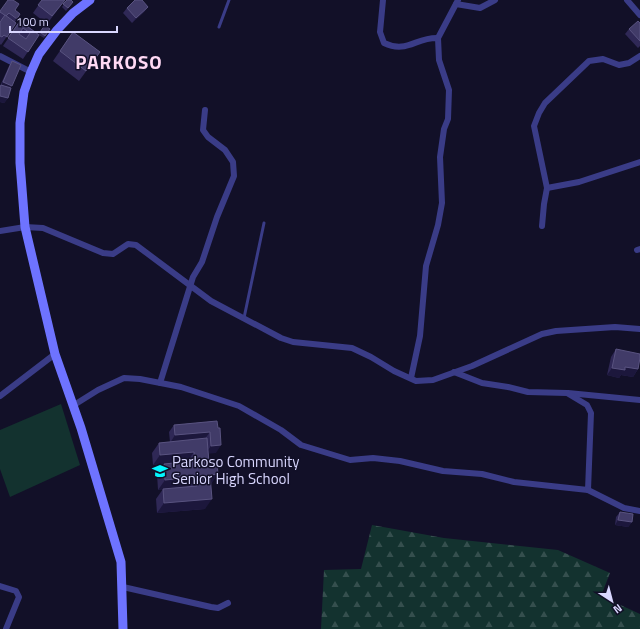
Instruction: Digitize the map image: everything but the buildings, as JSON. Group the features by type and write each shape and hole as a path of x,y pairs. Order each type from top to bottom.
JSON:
{"street":[{"path":"90,0 73,13 57,30 39,54 31,72 24,92 20,123 20,163 25,227 55,354 74,405 119,551 123,587 123,629"},
{"path":"383,0 380,32 384,43 394,48 406,47 424,38 438,38"},
{"path":"411,378 420,336 426,266 438,225 442,203 440,157 441,141 448,119 448,90 439,60 438,38 457,2 480,8 495,0"},
{"path":"628,0 640,15"},
{"path":"0,56 31,72"},
{"path":"542,226 548,188 534,126 538,112 545,103 589,61 603,59 619,65 629,63 640,56"},
{"path":"160,383 190,286 202,262 217,217 234,176 233,162 225,150 208,137 203,130 205,110"},
{"path":"548,188 579,182 640,162"},
{"path":"0,231 25,227 45,229 90,249 103,253 113,254 128,244 136,245 190,286 221,307 293,342 352,348 416,381 433,380 496,356 542,334 556,331 615,327 640,329"},
{"path":"0,396 55,354"},
{"path":"454,372 482,383 528,392 567,393 640,400"},
{"path":"74,405 98,390 124,378 160,383 181,387 239,406 281,430 301,445 350,460 372,458 400,461 443,471 482,474 514,482 588,490 624,508 640,511"},
{"path":"567,393 587,405 591,413 588,490"},
{"path":"0,586 12,590 19,595 17,605 6,629"},
{"path":"123,587 211,607 218,608 228,603"}],"lane":[{"path":"219,27 229,0"},
{"path":"244,318 264,223"}],"green space":[{"path":"61,404 80,465 10,497 0,469 0,430"},
{"path":"372,525 444,538 558,550 610,573 601,596 640,614 640,629 321,629 324,570 361,569"}],"place":[{"name":"Parkoso Community Senior High School","path":"160,471"}],"district":[{"name":"PARKOSO","path":"119,62"}]}
